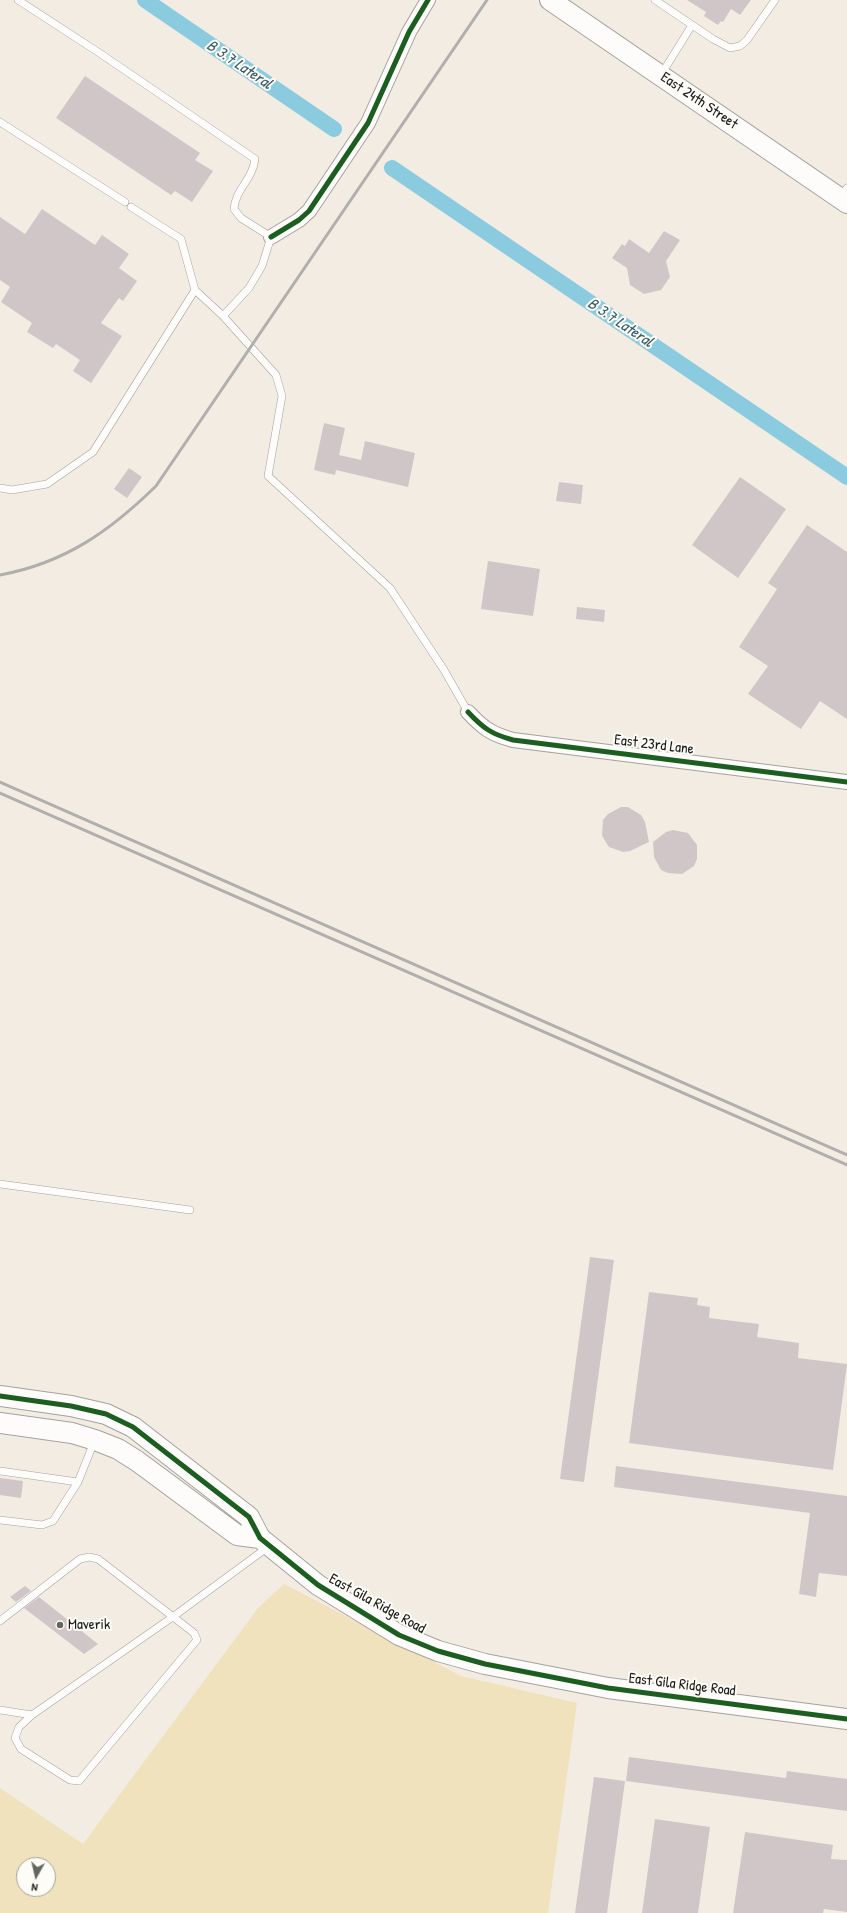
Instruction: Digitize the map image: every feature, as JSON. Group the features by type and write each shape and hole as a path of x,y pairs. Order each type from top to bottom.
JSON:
{"street":[{"path":"271,237 299,220 309,211 368,123 408,32 428,0"},
{"name":"East 24th Street","path":"550,0 845,196"},
{"name":"East 23rd Lane","path":"468,712 484,729 498,736 513,740 847,782"},
{"name":"East Gila Ridge Road","path":"0,1396 71,1406 99,1412 133,1428 248,1517 265,1542 318,1585 400,1635 438,1650 485,1664 608,1688 847,1719"},
{"path":"0,1423 72,1434 95,1440 118,1449 137,1461 236,1535 265,1542"}],"lane":[{"path":"18,0 102,54 255,159 254,169 234,200 234,209 241,218 271,237 262,266 249,288 223,316"},
{"path":"655,0 730,48 740,46 747,40 775,0"},
{"path":"661,75 692,25"},
{"path":"0,122 181,239 195,290 223,316 276,375 282,396 268,476 390,588 444,670 468,712"},
{"path":"0,488 12,490 47,484 93,452 195,290"},
{"path":"0,1184 190,1210"},
{"path":"0,1520 42,1525 53,1521 78,1482 95,1440"},
{"path":"0,1471 78,1482"},
{"path":"0,1621 80,1559 89,1557 98,1559 174,1616 194,1633 197,1640 194,1646 80,1781 70,1780 21,1749 15,1738 19,1727 32,1715 174,1616 265,1542"},
{"path":"0,1710 32,1715"}],"sand":[{"path":"284,1584 461,1676 577,1703 548,1913 0,1913 0,1788 83,1844 258,1608"}],"building":[{"path":"687,0 751,0 740,15 731,9 723,22 721,21 718,25 704,16 706,12"},
{"path":"85,76 200,153 195,160 213,171 192,202 175,191 171,195 56,118"},
{"path":"42,209 95,245 102,235 129,254 119,268 137,281 123,301 119,298 101,323 122,336 91,383 73,371 80,360 56,344 53,348 27,332 32,323 1,302 10,287 0,280 0,217 25,234"},
{"path":"664,231 680,240 666,261 670,277 661,290 644,294 630,285 627,268 612,258 622,244 625,246 629,239 649,253"},
{"path":"324,423 345,428 339,455 361,460 365,441 415,453 408,487 336,470 335,475 314,470"},
{"path":"129,468 142,477 127,498 114,489"},
{"path":"740,477 786,509 738,578 692,545"},
{"path":"559,482 583,485 581,504 556,501"},
{"path":"807,525 847,552 847,719 820,701 801,729 748,694 768,666 739,647 777,589 768,583"},
{"path":"488,561 540,569 533,616 481,609"},
{"path":"577,607 605,610 604,622 576,619"},
{"path":"621,807 628,807 641,815 645,822 649,842 630,851 623,852 609,847 602,835 603,820 608,814"},
{"path":"673,830 688,833 697,845 697,859 694,866 682,874 668,873 661,870 654,857 653,842 666,832"},
{"path":"590,1257 614,1260 584,1482 560,1479"},
{"path":"649,1292 698,1298 697,1305 710,1307 709,1318 759,1324 757,1337 799,1343 798,1358 847,1364 833,1470 629,1443"},
{"path":"616,1466 847,1496 847,1576 819,1573 816,1597 799,1594 810,1513 614,1487"},
{"path":"0,1478 23,1481 21,1498 0,1495"},
{"path":"25,1586 31,1591 16,1602 10,1597"},
{"path":"39,1597 98,1644 84,1654 24,1608"},
{"path":"629,1757 786,1778 787,1771 847,1779 847,1811 626,1781"},
{"path":"594,1777 625,1781 607,1913 575,1913"},
{"path":"655,1819 710,1827 698,1913 642,1913"},
{"path":"745,1832 833,1845 831,1859 847,1860 847,1912 824,1909 823,1913 733,1913"}],"waterway":[{"name":"B 3.7 Lateral","path":"145,0 334,129"},
{"name":"B 3.7 Lateral","path":"392,168 847,477"}],"railway":[{"path":"0,575 23,570 45,562 85,543 104,531 156,486 487,0"},
{"path":"0,782 847,1155"},
{"path":"0,793 847,1165"}],"cycle path":[{"path":"271,237 299,220 309,211 368,123 409,32 428,0"},
{"path":"468,712 488,730 513,740 847,782"},
{"path":"0,1396 71,1406 106,1414 133,1427 249,1517 260,1538 318,1585 399,1635 438,1651 485,1664 608,1688 847,1719"}],"place":[{"name":"Maverik","path":"60,1625"}]}
